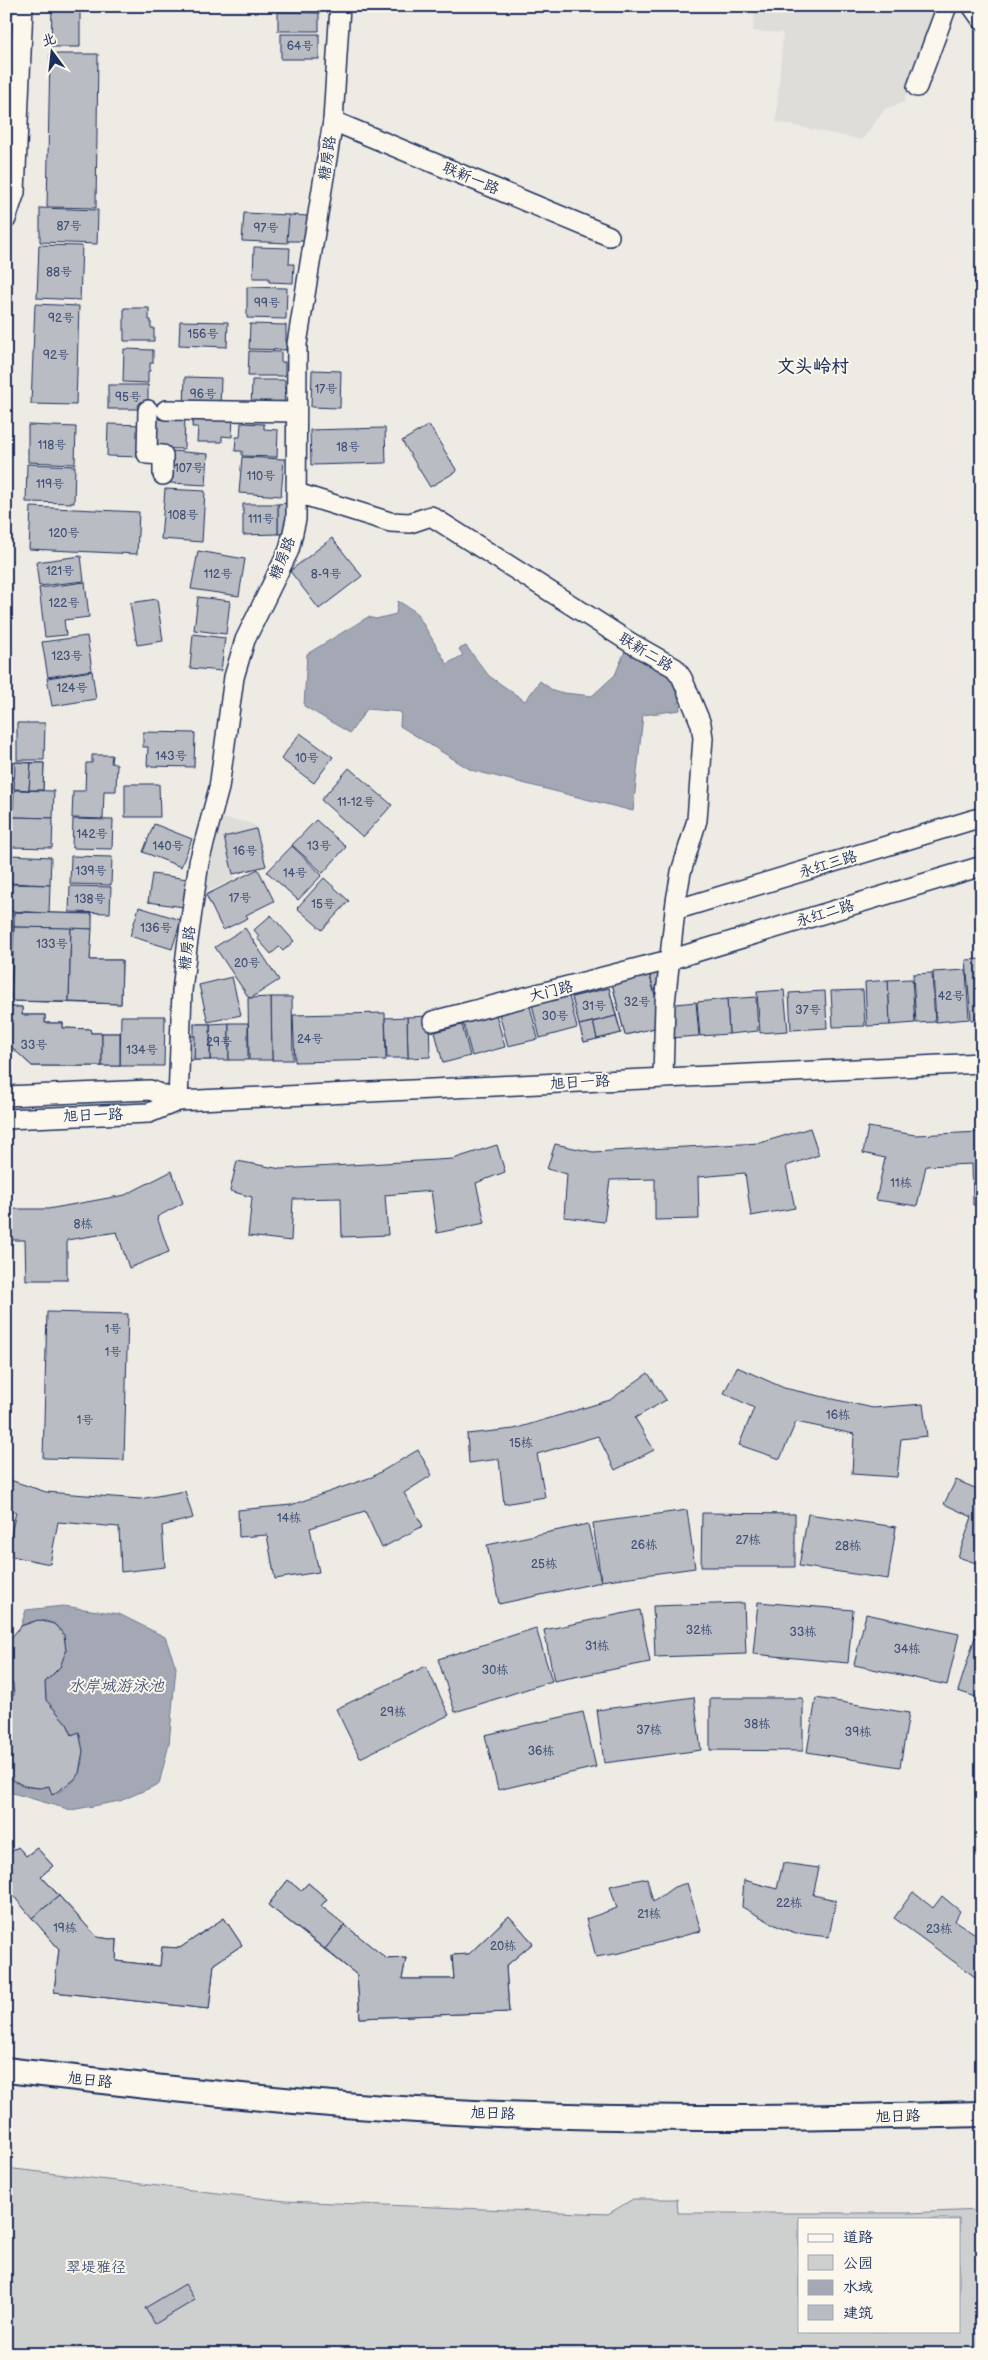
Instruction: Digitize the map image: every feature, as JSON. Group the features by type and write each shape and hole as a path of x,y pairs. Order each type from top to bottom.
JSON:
{"main road":[{"name":"旭日路","path":"6,2070 225,2095 419,2110 546,2115 822,2118 982,2114"}],"street":[{"path":"6,219 15,192 24,6"},
{"name":"糖房路","path":"178,1101 182,991 186,947 199,862 219,788 234,677 245,640 289,550 296,519 295,412 297,344 333,121 340,6"},
{"path":"917,87 946,6"},
{"path":"972,6 982,20"},
{"name":"联新一路","path":"333,121 609,236"},
{"path":"163,475 163,455 147,454 157,410 295,412"},
{"name":"联新二路","path":"297,493 390,522 410,523 430,516 677,670 702,726 703,738 697,820 681,872 669,960 665,1003 663,1078"},
{"name":"永红三路","path":"675,910 982,817"},
{"name":"永红二路","path":"669,960 982,866"},
{"name":"大门路","path":"433,1021 669,960"},
{"name":"旭日一路","path":"6,1119 149,1113 178,1101 982,1063"},
{"name":"旭日一路","path":"6,1096 150,1090 178,1101"}],"shaded area":[{"path":"755,6 936,6 904,102 885,109 862,140 776,122 783,33 753,31"},
{"path":"221,818 246,822 256,826 266,866 234,874 235,878 205,893 213,837"}],"green space":[{"name":"翠堤雅径","path":"6,2168 285,2201 608,2214 633,2199 677,2199 678,2213 907,2213 982,2210 982,2354 6,2354"}],"water":[{"path":"398,601 416,612 447,664 463,655 459,649 466,646 489,676 525,701 540,681 555,692 592,696 615,675 625,651 653,664 676,680 680,710 643,715 633,811 471,770 400,726 401,712 367,709 350,733 304,706 307,654 368,617 376,619 396,614"},
{"name":"水岸城游泳池","path":"63,1606 119,1614 165,1637 176,1667 169,1744 159,1784 120,1801 71,1810 6,1791 6,1776 26,1787 38,1788 49,1786 52,1795 70,1784 80,1770 82,1754 79,1733 72,1735 67,1724 46,1700 45,1682 56,1671 63,1659 65,1647 63,1636 58,1627 49,1622 36,1621 21,1626 26,1610"}],"building":[{"path":"52,6 80,6 80,47 51,47"},
{"path":"278,12 319,13 319,31 278,31"},
{"path":"281,34 319,34 319,59 281,59"},
{"path":"50,54 98,54 96,208 47,207"},
{"path":"40,208 98,210 97,244 40,242"},
{"path":"244,213 289,215 288,243 242,241"},
{"path":"289,215 308,216 307,241 287,241"},
{"path":"39,245 82,246 80,300 37,298"},
{"path":"254,247 290,248 289,264 294,264 293,283 269,282 269,278 253,278"},
{"path":"247,287 287,288 286,319 247,318"},
{"path":"35,304 79,306 76,405 31,404"},
{"path":"124,308 149,308 151,328 154,328 154,341 124,341"},
{"path":"180,321 228,322 227,347 179,345"},
{"path":"250,324 286,325 286,350 249,349"},
{"path":"124,349 153,350 153,363 150,363 150,371 148,371 148,383 123,382"},
{"path":"249,351 281,352 281,362 285,362 285,376 248,376"},
{"path":"312,370 341,371 340,408 311,407"},
{"path":"185,377 221,378 220,410 184,409"},
{"path":"252,380 285,380 284,411 251,410"},
{"path":"108,385 148,385 148,409 108,409"},
{"path":"152,411 185,412 184,449 151,448"},
{"path":"193,412 233,414 232,437 222,436 222,442 197,442 198,427 192,427"},
{"path":"241,423 264,424 264,429 278,430 277,457 242,456 242,451 235,451 236,437 240,437"},
{"path":"108,424 144,425 143,457 107,456"},
{"path":"28,425 76,427 75,464 28,462"},
{"path":"429,425 457,471 430,487 402,441"},
{"path":"385,428 386,463 311,465 310,430"},
{"path":"172,451 208,454 206,485 170,483"},
{"path":"242,457 284,459 281,496 239,493"},
{"path":"27,464 75,466 74,503 26,502"},
{"path":"165,489 205,491 202,542 161,539"},
{"path":"287,503 288,534 278,534 278,504"},
{"path":"243,504 278,504 278,534 243,535"},
{"path":"31,507 139,512 137,554 29,549"},
{"path":"332,538 362,576 319,609 290,571"},
{"path":"198,551 245,559 239,596 191,589"},
{"path":"81,556 84,581 39,586 36,562"},
{"path":"85,582 89,617 64,620 66,635 45,637 39,588"},
{"path":"198,597 230,601 226,634 194,630"},
{"path":"157,599 163,641 137,645 130,603"},
{"path":"193,634 225,638 221,671 190,668"},
{"path":"87,636 92,670 48,677 42,642"},
{"path":"92,671 96,699 52,706 47,678"},
{"path":"17,723 45,723 44,760 17,760"},
{"path":"143,732 195,733 194,767 147,766 148,747 143,747"},
{"path":"300,733 333,757 314,783 281,759"},
{"path":"92,755 112,755 111,763 117,764 116,791 104,791 103,819 72,818 73,791 85,791 86,763 92,763"},
{"path":"15,762 44,763 43,790 14,789"},
{"path":"15,762 31,763 29,790 14,789"},
{"path":"31,763 44,763 43,790 29,790"},
{"path":"349,768 392,805 363,837 321,800"},
{"path":"125,784 159,784 160,817 125,817"},
{"path":"14,790 54,791 53,818 13,817"},
{"path":"13,817 53,818 52,848 11,847"},
{"path":"73,819 113,820 112,849 72,848"},
{"path":"316,820 346,847 323,873 292,845"},
{"path":"154,824 192,839 181,867 143,852"},
{"path":"256,829 266,866 233,874 224,837"},
{"path":"292,846 322,875 298,900 267,872"},
{"path":"11,855 51,857 50,885 10,883"},
{"path":"71,856 112,857 111,885 70,884"},
{"path":"258,869 274,901 246,915 248,918 223,930 206,895"},
{"path":"152,874 188,879 184,907 148,902"},
{"path":"324,878 349,901 322,930 297,908"},
{"path":"10,884 50,885 49,913 8,911"},
{"path":"70,886 111,887 110,913 69,912"},
{"path":"139,907 181,920 172,949 130,936"},
{"path":"14,912 92,914 90,960 122,960 121,1004 11,1001"},
{"path":"14,912 92,914 92,929 14,927"},
{"path":"271,915 294,941 283,951 279,947 271,954 257,938 259,936 254,930"},
{"path":"14,927 71,928 69,1002 11,1001"},
{"path":"71,928 92,929 90,960 122,960 121,1004 69,1002"},
{"path":"245,928 279,980 251,998 249,998 215,947"},
{"path":"982,959 982,1019 971,1020 966,960"},
{"path":"660,967 665,987 654,990 648,969"},
{"path":"660,967 665,987 654,990 648,969"},
{"path":"648,969 663,1026 625,1035 611,979"},
{"path":"648,969 663,1026 625,1035 611,979"},
{"path":"966,970 969,1019 936,1022 933,972"},
{"path":"932,973 935,1022 916,1023 913,974"},
{"path":"232,977 241,1015 208,1022 199,985"},
{"path":"912,979 915,1023 890,1025 888,980"},
{"path":"888,980 890,1025 867,1026 865,982"},
{"path":"567,988 577,1028 540,1038 532,1004"},
{"path":"609,988 621,1033 584,1042 572,997"},
{"path":"609,988 616,1016 579,1025 572,997"},
{"path":"784,990 788,1031 760,1033 757,992"},
{"path":"863,990 865,1026 833,1027 831,991"},
{"path":"825,991 827,1028 791,1030 789,993"},
{"path":"271,997 292,997 293,1060 272,1060"},
{"path":"271,997 272,1060 249,1060 248,998"},
{"path":"756,997 758,1031 729,1034 727,999"},
{"path":"727,999 729,1034 700,1036 697,1002"},
{"path":"529,1002 538,1039 508,1046 498,1010"},
{"path":"696,1002 699,1036 669,1038 666,1005"},
{"path":"6,1007 22,1007 22,1015 45,1015 45,1023 63,1023 63,1028 90,1029 91,1033 120,1033 120,1066 32,1066 6,1042"},
{"path":"6,1007 22,1007 22,1015 45,1015 45,1023 63,1023 63,1028 90,1029 91,1033 102,1033 102,1066 32,1066 6,1042"},
{"path":"495,1011 505,1047 472,1056 462,1019"},
{"path":"385,1013 386,1060 295,1062 293,1015"},
{"path":"121,1016 165,1016 164,1066 120,1066"},
{"path":"429,1016 430,1057 408,1058 407,1017"},
{"path":"616,1016 621,1033 597,1039 593,1022"},
{"path":"407,1017 408,1058 387,1058 385,1018"},
{"path":"593,1022 597,1039 584,1042 579,1025"},
{"path":"229,1023 229,1060 210,1060 210,1024"},
{"path":"229,1023 248,1023 248,1060 229,1060"},
{"path":"194,1024 210,1024 210,1060 187,1060 187,1036 195,1036"},
{"path":"194,1024 210,1024 210,1060 194,1060"},
{"path":"462,1025 470,1056 443,1063 435,1032"},
{"path":"102,1033 120,1033 120,1066 102,1066"},
{"path":"187,1036 195,1036 194,1060 187,1060"},
{"path":"868,1127 915,1135 982,1132 982,1205 973,1205 972,1164 926,1166 917,1206 876,1200 885,1158 863,1153"},
{"path":"810,1128 819,1155 786,1166 795,1208 751,1216 745,1173 698,1177 699,1219 655,1220 655,1179 610,1180 604,1222 564,1217 567,1174 547,1169 555,1144 593,1152 760,1143"},
{"path":"497,1145 505,1172 476,1183 485,1223 437,1233 431,1191 385,1195 388,1235 342,1237 341,1198 293,1199 291,1241 248,1236 252,1197 230,1191 237,1161 281,1169 453,1159"},
{"path":"172,1171 183,1203 157,1217 169,1252 129,1268 117,1232 67,1240 67,1280 26,1280 25,1240 6,1240 6,1209 48,1209 125,1195"},
{"path":"47,1312 128,1314 124,1460 43,1458"},
{"path":"737,1367 784,1388 873,1408 923,1404 927,1436 901,1439 897,1477 852,1474 854,1434 796,1422 780,1459 739,1445 754,1408 724,1393"},
{"path":"648,1373 666,1400 635,1418 654,1450 615,1470 598,1436 537,1454 545,1497 504,1504 499,1459 469,1463 467,1434 514,1429 610,1400"},
{"path":"418,1450 432,1475 404,1493 423,1526 382,1548 365,1511 310,1528 319,1572 275,1579 267,1535 239,1537 238,1510 291,1505 372,1477"},
{"path":"7,1479 46,1492 140,1499 185,1491 193,1518 162,1526 165,1567 121,1572 119,1527 58,1522 50,1564 6,1555 16,1512 6,1509"},
{"path":"956,1480 982,1491 982,1565 958,1557 972,1517 944,1504"},
{"path":"687,1510 695,1568 601,1581 593,1523"},
{"path":"702,1513 795,1514 795,1567 701,1567"},
{"path":"808,1514 896,1527 888,1579 799,1566"},
{"path":"588,1524 601,1582 499,1604 487,1545"},
{"path":"758,1602 853,1610 848,1663 753,1654"},
{"path":"744,1603 746,1654 655,1657 653,1606"},
{"path":"640,1610 650,1662 554,1681 544,1630"},
{"path":"866,1614 959,1634 947,1685 854,1665"},
{"path":"38,1620 54,1624 64,1635 66,1651 60,1667 45,1682 46,1700 67,1724 72,1735 79,1732 83,1751 79,1773 74,1780 52,1795 49,1786 40,1788 24,1786 6,1776 6,1697 14,1695 13,1684 6,1680 6,1644 21,1626"},
{"path":"536,1628 552,1681 455,1712 438,1659"},
{"path":"975,1637 982,1640 982,1699 958,1691"},
{"path":"426,1666 449,1715 360,1758 336,1709"},
{"path":"694,1697 701,1750 604,1763 597,1710"},
{"path":"710,1698 803,1698 803,1751 710,1750"},
{"path":"816,1698 909,1713 900,1767 807,1752"},
{"path":"583,1712 596,1767 498,1790 485,1735"},
{"path":"18,1847 26,1856 37,1848 53,1866 41,1876 97,1937 117,1940 116,1961 160,1966 162,1947 180,1948 224,1918 242,1945 214,1964 209,2009 54,1992 59,1949 6,1887 6,1856"},
{"path":"18,1847 26,1856 37,1848 53,1866 41,1876 59,1896 32,1918 6,1887 6,1856"},
{"path":"783,1863 819,1868 813,1895 836,1900 829,1937 796,1933 781,1928 742,1907 744,1880 777,1889"},
{"path":"647,1878 653,1902 674,1887 687,1883 701,1931 620,1953 596,1957 586,1919 617,1908 610,1886"},
{"path":"288,1880 301,1891 308,1883 327,1899 321,1906 387,1959 406,1958 402,1979 454,1979 452,1955 469,1954 509,1916 533,1943 506,1966 509,2012 360,2018 357,1975 268,1905"},
{"path":"288,1880 301,1891 308,1883 327,1899 321,1906 345,1925 325,1949 268,1905"},
{"path":"913,1892 933,1908 942,1896 960,1911 955,1921 982,1938 982,1982 894,1918"},
{"path":"59,1896 97,1937 117,1940 116,1961 160,1966 162,1947 180,1948 224,1918 242,1945 214,1964 209,2009 54,1992 59,1949 32,1918"},
{"path":"509,1916 533,1943 506,1966 509,2012 360,2018 357,1975 325,1949 345,1925 387,1959 406,1958 402,1979 454,1979 452,1955 469,1954"},
{"path":"185,2284 195,2300 155,2324 145,2308"}],"district":[{"name":"文头岭村","path":"813,366"}]}
